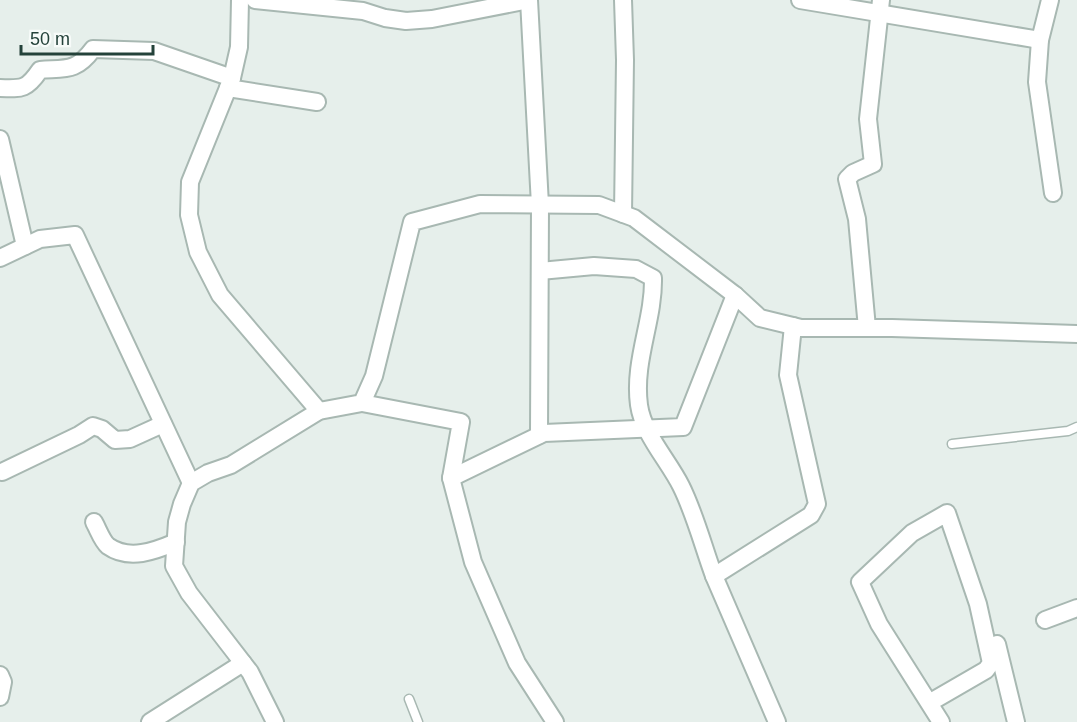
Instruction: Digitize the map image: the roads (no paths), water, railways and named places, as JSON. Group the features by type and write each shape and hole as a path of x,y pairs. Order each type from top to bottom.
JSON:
{"street":[{"path":"240,0 239,48 230,83 190,182 189,214 198,252 220,295 319,411"},
{"path":"255,0 363,11 406,21 432,19 530,0 540,205 539,435"},
{"path":"623,214 624,0"},
{"path":"800,0 880,7 1040,40"},
{"path":"1050,0 1040,40 1037,82 1053,193"},
{"path":"867,328 857,219 847,179 853,173 873,164 868,119 880,7"},
{"path":"0,88 21,89 30,84 40,70 67,68 82,63 93,49 154,51 230,83 317,102"},
{"path":"0,139 25,246"},
{"path":"362,403 374,376 412,222 480,204 599,205 634,218 735,295 760,318 801,328 1077,334"},
{"path":"0,258 40,239 75,235 191,483"},
{"path":"540,271 594,266 636,269 653,278 653,295 640,359 639,405 647,429 681,487 714,576 777,722"},
{"path":"451,478 544,433 683,427 735,295"},
{"path":"714,576 811,514 817,504 788,375 793,326"},
{"path":"275,722 260,690 243,663 189,593 174,566 177,522 191,483 208,473 231,465 319,411 362,403 461,422 451,478 473,562 517,663 555,722"},
{"path":"2,472 93,426 102,429 115,440 130,439 163,424"},
{"path":"929,703 986,670 991,663 978,604 947,513 912,533 860,582 879,624 941,722"},
{"path":"94,522 106,545 124,553 150,553 176,542"},
{"path":"1045,620 1077,608"},
{"path":"993,630 1016,722"},
{"path":"150,722 243,663"},
{"path":"0,675 3,682 0,697"}],"lane":[{"path":"952,444 1046,434 1068,431 1077,427"},
{"path":"409,699 418,722"}]}
